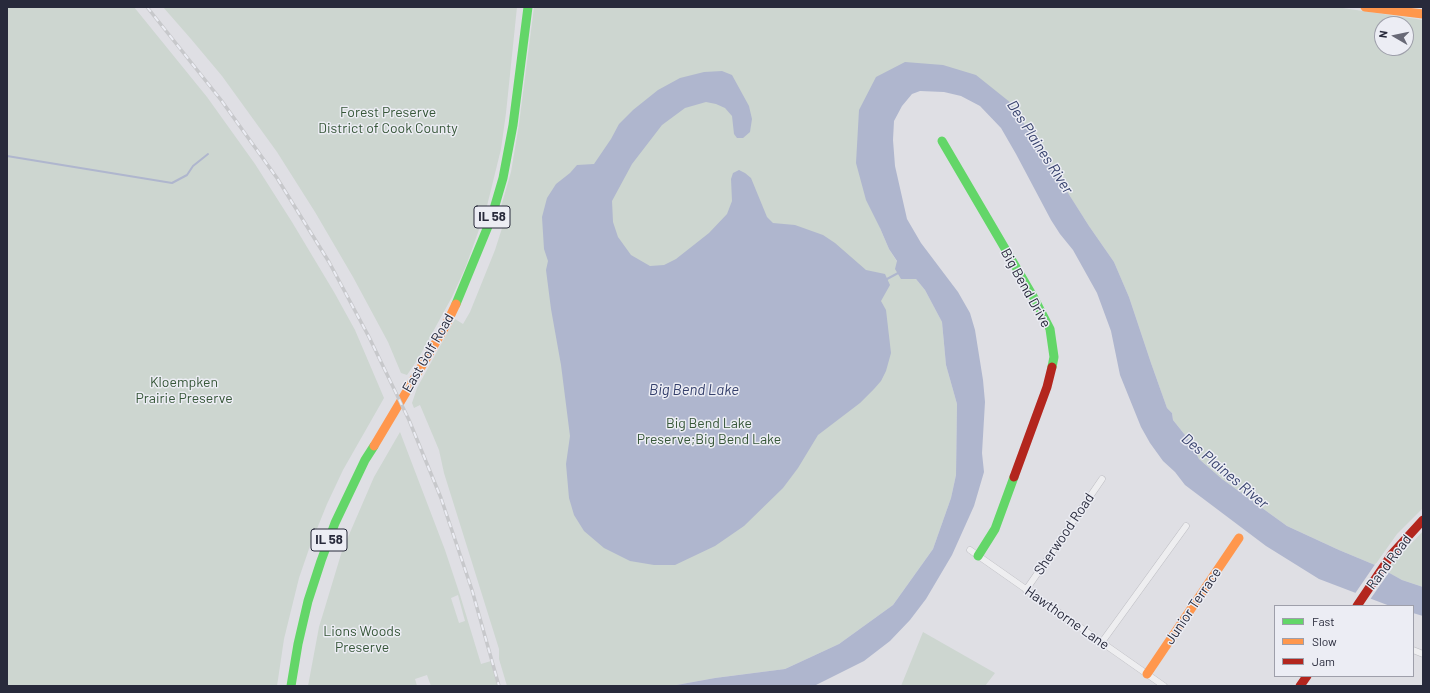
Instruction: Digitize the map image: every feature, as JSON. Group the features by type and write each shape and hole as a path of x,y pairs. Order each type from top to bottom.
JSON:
{"main road":[{"name":"East Golf Road","path":"291,686 298,644 308,601 335,523 366,460 445,327 459,298 491,219 503,178 513,126 528,7"},
{"path":"1365,7 1423,14"},
{"name":"Big Bend Drive","path":"942,141 1034,298 1050,329 1054,357 1046,387 995,529 978,556"},
{"name":"Rand Road","path":"1358,603 1409,534 1423,520"},
{"name":"Junior Terrace","path":"1147,674 1239,538"},
{"path":"1300,686 1306,677"}],"street":[{"name":"Sherwood Road","path":"1026,590 1102,479"},
{"path":"1102,642 1186,526"},
{"name":"Hawthorne Lane","path":"970,550 1164,686"}],"green space":[{"name":"Kloempken Prairie Preserve","path":"7,7 134,7 207,97 255,164 292,222 355,330 384,398 343,470 310,546 299,578 284,639 277,686 7,686"},
{"name":"Forest Preserve District of Cook County","path":"163,7 517,7 501,149 486,210 466,266 452,297 418,359 407,375 401,373 388,342 353,277 315,212 277,152 222,76"},
{"name":"Big Bend Lake Preserve;Big Bend Lake","path":"534,7 1336,7 1396,16 1374,16 1374,56 1414,56 1414,19 1423,20 1423,508 1397,534 1375,565 1287,526 1222,479 1199,459 1189,440 1173,420 1172,413 1167,408 1129,297 1114,262 1089,226 1011,104 876,77 880,228 889,249 908,279 916,279 925,290 942,322 946,365 957,404 956,475 951,498 933,549 893,605 839,644 785,669 715,678 671,686 507,686 499,659 499,649 444,473 439,450 420,405 414,408 412,403 417,388 455,319 463,324 470,312 495,250 503,225 500,210 511,172 519,124"},
{"name":"Lions Woods Preserve","path":"400,432 445,550 481,664 491,661 498,686 431,686 427,675 415,679 417,686 308,686 319,627 342,551 374,477","holes":["458,595 465,621 459,623 451,598"]},
{"path":"1423,531 1423,587 1402,580 1389,573 1393,567 1391,565"},
{"path":"923,632 995,673 985,686 901,686"}],"water":[{"path":"905,62 943,65 976,75 1011,103 1089,226 1114,262 1129,297 1167,408 1172,413 1173,420 1189,440 1199,459 1222,479 1287,526 1375,565 1402,580 1423,587 1423,616 1414,613 1414,605 1387,605 1319,579 1266,546 1185,485 1175,472 1163,461 1141,427 1120,375 1111,331 1097,293 1073,250 1051,220 1001,128 980,106 961,96 944,92 920,91 912,94 902,106 894,121 893,140 895,166 907,219 921,243 958,292 970,313 975,330 985,402 982,453 984,472 974,506 952,555 926,599 910,620 890,641 864,661 814,686 671,686 715,678 785,669 839,644 893,605 933,549 951,498 956,475 957,404 946,365 942,322 925,290 916,279 901,279 895,269 897,261 889,249 866,200 856,163 859,110 876,77"},
{"name":"Big Bend Lake","path":"722,71 732,75 749,106 752,119 750,132 743,138 737,138 734,134 732,116 725,108 706,102 685,108 662,125 632,164 612,201 613,222 618,237 631,255 650,266 664,265 676,259 709,233 727,214 732,201 731,179 733,173 739,170 751,178 767,217 773,223 795,225 823,235 835,243 866,270 885,274 890,285 881,301 886,310 891,353 886,371 881,381 860,403 818,435 798,468 783,488 744,526 715,546 675,565 654,565 630,561 604,548 584,531 574,515 569,498 566,464 570,436 561,365 546,270 548,261 544,249 542,217 547,198 556,184 570,173 577,165 594,164 619,124 633,110 658,90 680,78 704,72"}],"pier":[{"path":"1376,563 1390,571 1369,601 1354,595"}],"waterway":[{"path":"7,156 172,183 187,175 193,166 208,154"},
{"path":"887,279 900,272"}],"railway":[{"path":"147,7 221,100 277,178 329,262 369,337 409,420 441,498 472,590 499,686"}],"traffic: fast":[{"path":"456,304 491,219 503,178 513,125 528,7"},
{"path":"942,141 1034,298 1050,329 1054,357 1052,367"},
{"path":"291,686 298,644 308,601 321,561 335,523 365,460 374,446"},
{"path":"978,556 995,529 1014,477"}],"traffic: slow":[{"path":"1365,7 1423,14"},
{"path":"374,446 445,327 456,304"},
{"path":"1147,674 1239,538"}],"traffic: jam":[{"path":"1014,477 1047,387 1052,367"},
{"path":"1358,605 1392,554 1423,520"},
{"path":"1300,686 1306,677"}],"water label":[{"name":"Des Plaines River","path":"1040,147"},
{"name":"Des Plaines River","path":"1225,471"}]}
